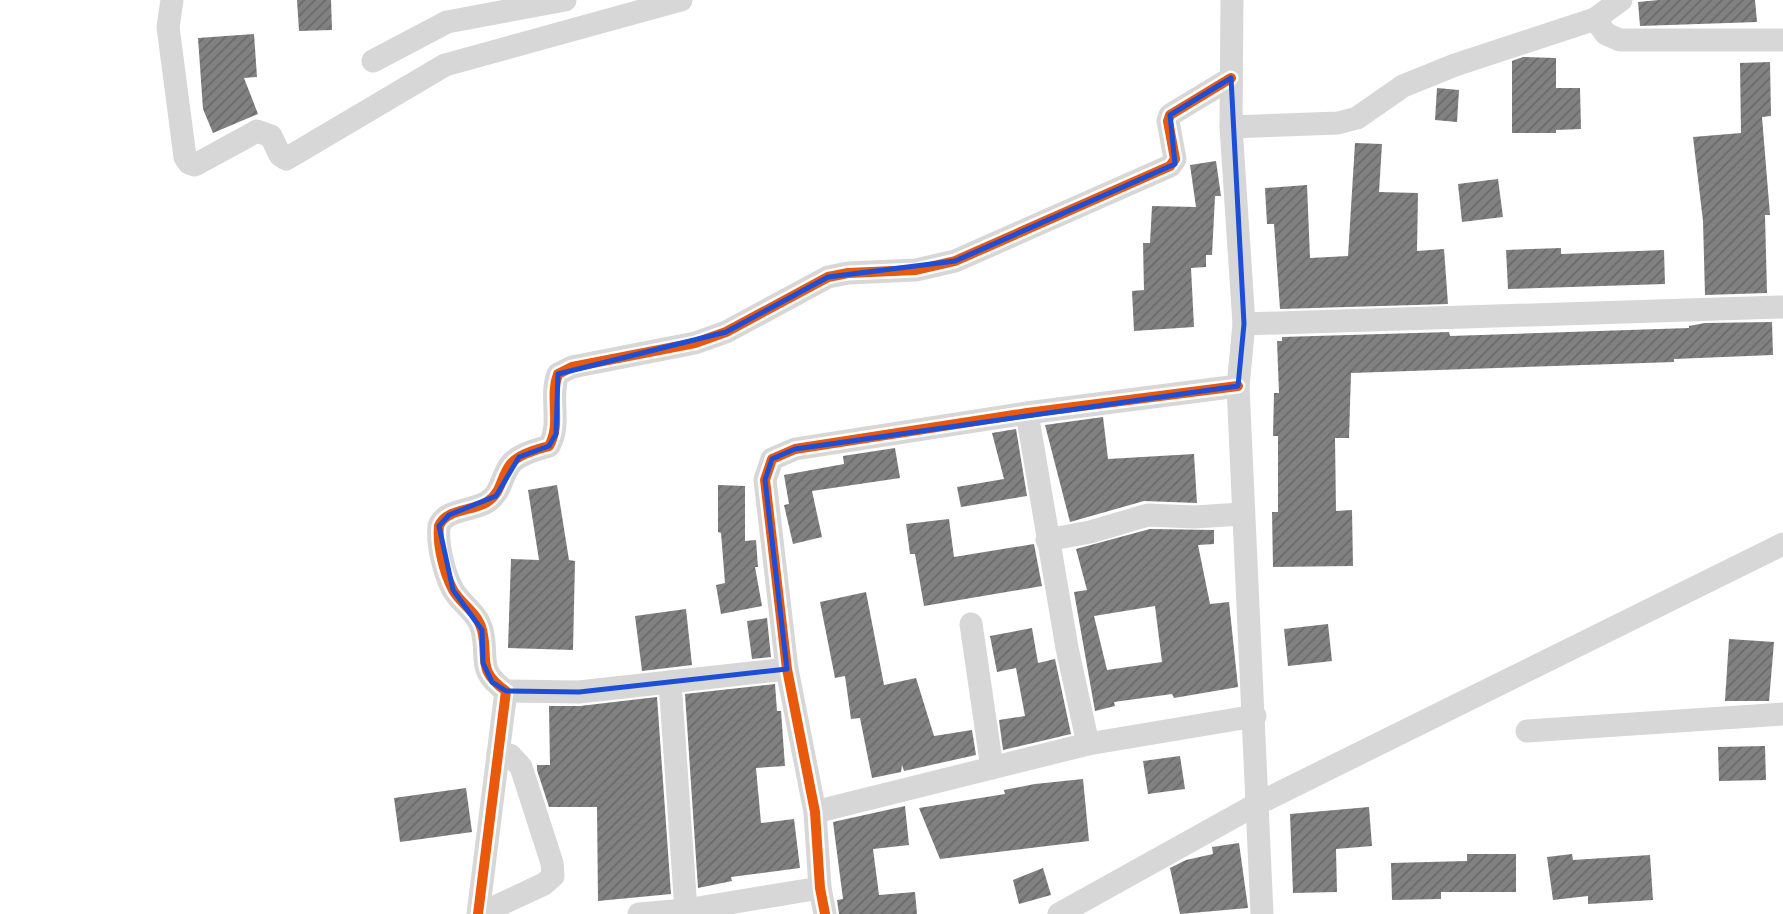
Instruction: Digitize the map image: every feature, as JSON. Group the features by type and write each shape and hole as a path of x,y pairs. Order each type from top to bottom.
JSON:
{"street":[{"path":"172,0 169,27 186,157 189,163 195,165 257,131 271,136 280,155 286,159 445,65 681,0"},
{"path":"373,61 446,11 565,0"},
{"path":"1233,0 1231,127 1244,324 1238,386 1242,513 1255,716 1262,914"},
{"path":"1231,127 1338,123 1357,118 1404,86 1479,57 1595,19 1621,0"},
{"path":"1595,19 1606,34 1620,40 1783,40"},
{"path":"787,669 641,683 579,692 506,691 492,682 483,663 482,630 477,618 453,590 443,559 439,526 449,515 482,505 496,496 509,466 519,457 549,446 556,434 553,400 558,373 572,367 695,343 726,332 828,277 848,273 916,270 955,261 1170,166 1175,159 1168,121 1170,115 1231,78"},
{"path":"1244,324 1783,307"},
{"path":"825,914 820,888 815,812 787,669 765,480 772,460 795,449 1027,413 1238,386"},
{"path":"1027,413 1048,540 1088,744"},
{"path":"1048,540 1090,532 1148,514 1194,517 1242,513"},
{"path":"1059,914 1257,804 1783,544"},
{"path":"971,624 992,768"},
{"path":"670,682 686,910"},
{"path":"479,914 506,691"},
{"path":"1527,731 1783,713"},
{"path":"815,812 1088,744 1255,716"},
{"path":"479,914 544,884 553,876 552,863 521,767 510,755 498,752"},
{"path":"639,914 686,910 820,888"}],"highlighted area":[{"path":"1231,78 1244,324 1238,386 795,449 772,459 765,480 787,669 579,692 506,691 492,682 483,663 482,630 453,590 439,526 449,515 496,496 519,457 549,446 556,434 558,374 726,332 828,277 955,261 1175,164 1170,115"}],"building":[{"path":"297,0 331,0 332,30 299,31"},
{"path":"1755,0 1757,22 1640,26 1638,2"},
{"path":"254,34 257,77 244,78 258,114 213,133 203,109 198,38"},
{"path":"1523,57 1556,58 1556,88 1580,88 1581,129 1556,130 1556,133 1512,133 1512,61"},
{"path":"1770,62 1771,116 1762,117 1770,215 1765,215 1767,293 1705,295 1703,221 1693,137 1741,133 1740,63"},
{"path":"1437,88 1459,90 1457,122 1435,120"},
{"path":"1355,143 1382,144 1379,192 1418,193 1417,251 1444,249 1448,304 1280,309 1274,224 1267,224 1265,188 1307,185 1310,258 1348,256"},
{"path":"1216,161 1221,196 1215,196 1212,255 1206,255 1206,267 1191,268 1194,327 1134,331 1132,291 1144,290 1143,243 1150,243 1152,206 1196,207 1190,165"},
{"path":"1498,179 1503,217 1462,222 1458,184"},
{"path":"1561,248 1561,254 1664,250 1665,284 1508,289 1506,250"},
{"path":"1772,322 1773,355 1674,359 1674,362 1351,373 1349,438 1335,438 1336,511 1352,510 1353,566 1273,567 1272,512 1278,512 1278,436 1273,436 1274,393 1279,393 1277,341 1282,341 1282,337 1449,332 1450,336 1689,328 1705,323"},
{"path":"1103,417 1108,459 1194,454 1197,503 1144,501 1070,522 1045,425"},
{"path":"1016,429 1027,496 961,507 957,487 1004,479 992,433"},
{"path":"895,448 900,478 812,491 822,537 793,544 784,505 789,504 784,475 844,464 843,456"},
{"path":"557,485 569,560 575,561 573,650 508,648 511,559 539,560 528,490"},
{"path":"718,485 745,486 745,541 756,540 758,567 755,567 762,606 721,614 716,585 725,583 721,533 718,532"},
{"path":"949,519 954,557 1034,544 1042,586 924,606 915,554 910,554 906,524"},
{"path":"1150,529 1214,530 1214,544 1198,545 1210,604 1229,602 1238,687 1174,698 1172,694 1114,702 1115,706 1095,711 1074,592 1087,590 1076,549","holes":["1155,606 1162,662 1107,670 1094,616"]},
{"path":"866,592 884,685 916,678 934,736 972,730 976,755 904,771 902,765 901,772 872,778 860,718 851,719 845,676 835,678 820,602"},
{"path":"686,609 692,665 642,671 635,616"},
{"path":"767,618 771,657 752,659 747,621"},
{"path":"1328,624 1332,661 1288,666 1284,629"},
{"path":"1032,628 1038,663 1055,659 1071,734 1003,750 999,720 1025,716 1016,668 997,672 990,636"},
{"path":"1729,639 1774,642 1769,701 1725,701"},
{"path":"775,684 777,711 781,711 785,766 756,768 761,823 794,819 800,868 731,877 732,881 698,888 685,694"},
{"path":"657,697 671,894 598,901 597,807 549,807 537,770 537,765 550,765 549,706 580,706"},
{"path":"1765,746 1766,780 1719,781 1718,747"},
{"path":"1180,756 1185,789 1148,794 1143,761"},
{"path":"1083,779 1089,841 940,859 919,808 1005,794 1004,790 1035,784"},
{"path":"466,788 472,832 400,842 394,798"},
{"path":"905,806 909,845 873,849 879,895 915,892 917,914 839,914 837,900 843,899 833,822"},
{"path":"1369,807 1372,846 1336,849 1337,892 1293,893 1290,814"},
{"path":"1239,843 1248,908 1180,914 1170,868 1186,860 1213,854 1212,847"},
{"path":"1467,854 1516,854 1516,892 1441,892 1441,899 1392,900 1391,863 1467,861"},
{"path":"1572,854 1573,860 1650,855 1653,900 1588,904 1588,896 1553,900 1547,857"},
{"path":"1043,868 1051,895 1019,904 1013,880"}],"cycle path":[{"path":"478,914 506,691 487,670 480,624 456,595 450,583 440,550 439,526 447,516 487,502 496,494 513,461 549,446 555,428 558,374 572,367 695,343 726,332 828,277 848,273 916,270 955,261 1170,166 1175,159 1168,121 1170,115 1231,78"},
{"path":"825,914 820,888 815,812 787,669 765,480 772,459 795,449 1027,413 1238,386"}]}
